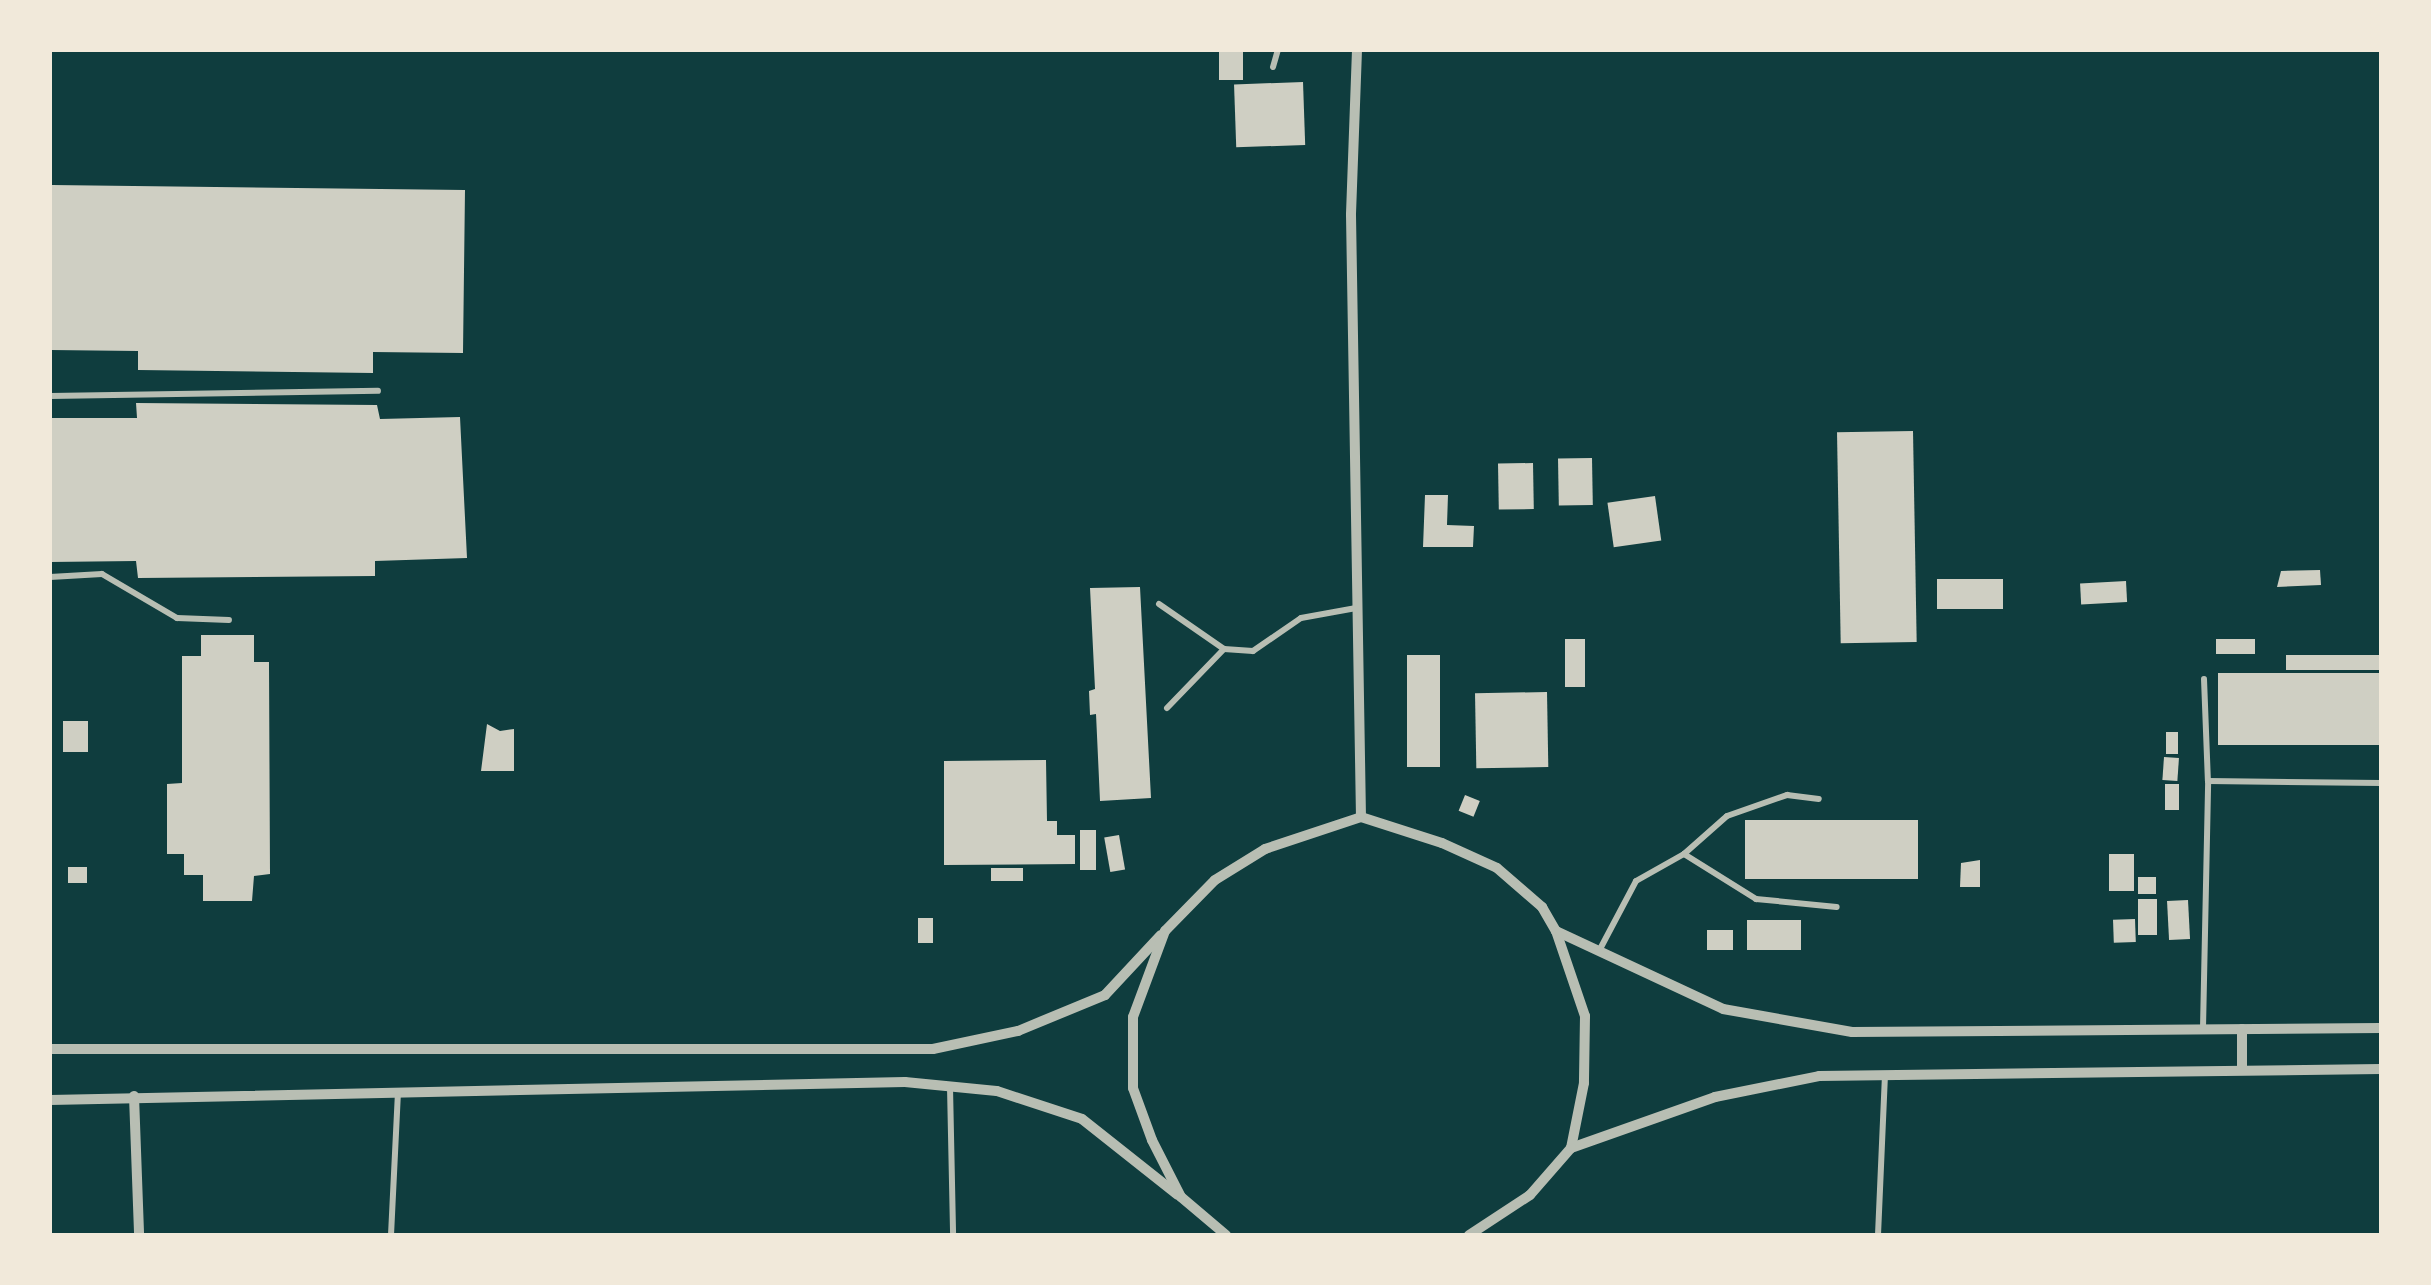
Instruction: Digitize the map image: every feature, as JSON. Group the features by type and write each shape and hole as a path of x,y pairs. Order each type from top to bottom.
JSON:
{"street":[{"path":"1356,50 1351,215 1361,816"},
{"path":"50,1049 932,1048 1018,1031 1105,996 1215,880 1264,849 1361,816 1442,843 1497,868 1542,907 1556,931 1585,1016 1584,1084 1571,1148 1530,1196 1469,1235"},
{"path":"1165,931 1134,1016 1133,1088 1181,1197"},
{"path":"1556,931 1724,1009 1852,1032 2381,1028"},
{"path":"2242,1029 2242,1070"},
{"path":"1571,1148 1715,1098 1820,1076 2381,1069"},
{"path":"50,1100 905,1082 997,1091 1082,1118 1226,1235"},
{"path":"134,1096 139,1235"}],"lane":[{"path":"1272,67 1278,50"},
{"path":"50,396 378,391"},
{"path":"50,577 102,574 177,618 229,620"},
{"path":"1160,604 1224,650 1253,651 1301,618 1358,608"},
{"path":"1167,708 1224,650"},
{"path":"2203,1030 2208,781 2204,679"},
{"path":"2208,781 2381,783"},
{"path":"1599,951 1636,881 1684,854 1727,816 1787,795 1819,799"},
{"path":"1684,854 1756,899 1837,908"},
{"path":"1878,1235 1885,1075"},
{"path":"950,1087 953,1235"},
{"path":"391,1235 398,1092"}],"building":[{"path":"1219,50 1243,50 1243,80 1219,80"},
{"path":"1303,82 1305,145 1236,147 1234,84"},
{"path":"52,185 465,190 463,353 373,352 373,373 138,370 138,351 50,350"},
{"path":"136,403 377,405 380,419 460,417 467,558 375,561 375,576 138,578 136,561 50,562 50,418 137,418"},
{"path":"1913,431 1917,642 1841,643 1837,432"},
{"path":"1592,458 1593,505 1559,506 1558,459"},
{"path":"1533,463 1534,509 1499,510 1498,464"},
{"path":"1425,495 1448,495 1447,525 1474,526 1473,547 1423,547"},
{"path":"1655,496 1661,541 1614,547 1607,503"},
{"path":"2320,570 2321,585 2277,587 2281,571"},
{"path":"1937,579 2003,579 2003,609 1937,609"},
{"path":"2126,581 2127,602 2081,604 2080,583"},
{"path":"1140,587 1151,798 1100,801 1096,714 1090,715 1089,691 1095,689 1090,588"},
{"path":"201,635 254,635 254,662 269,662 270,874 254,876 252,901 203,901 203,875 184,875 184,854 167,854 167,784 182,783 182,656 201,656"},
{"path":"1565,639 1585,639 1585,687 1565,687"},
{"path":"2216,639 2255,639 2255,654 2216,654"},
{"path":"1407,655 1440,655 1440,767 1407,767"},
{"path":"2286,655 2380,655 2380,670 2286,670"},
{"path":"2218,673 2381,673 2381,745 2218,745"},
{"path":"1547,692 1548,767 1476,768 1475,693"},
{"path":"63,721 88,721 88,752 63,752"},
{"path":"487,724 500,731 514,729 514,771 481,771"},
{"path":"2166,732 2178,732 2178,754 2166,754"},
{"path":"2164,757 2179,758 2177,781 2162,780"},
{"path":"1046,760 1047,821 1057,821 1057,835 1075,835 1075,864 944,865 944,761"},
{"path":"2165,784 2179,784 2179,810 2165,810"},
{"path":"1465,795 1480,801 1473,817 1459,811"},
{"path":"1745,820 1918,820 1918,879 1745,879"},
{"path":"1080,830 1096,830 1096,870 1080,870"},
{"path":"1119,835 1125,869 1110,872 1104,838"},
{"path":"2109,854 2134,854 2134,891 2109,891"},
{"path":"1980,860 1980,887 1960,887 1961,863"},
{"path":"68,867 87,867 87,883 68,883"},
{"path":"991,868 1023,868 1023,881 991,881"},
{"path":"2138,877 2156,877 2156,894 2138,894"},
{"path":"2138,899 2157,899 2157,935 2138,935"},
{"path":"2188,900 2190,939 2169,940 2167,901"},
{"path":"918,918 933,918 933,943 918,943"},
{"path":"2135,919 2136,942 2114,943 2113,920"},
{"path":"1747,920 1801,920 1801,950 1747,950"},
{"path":"1707,930 1733,930 1733,950 1707,950"}]}
